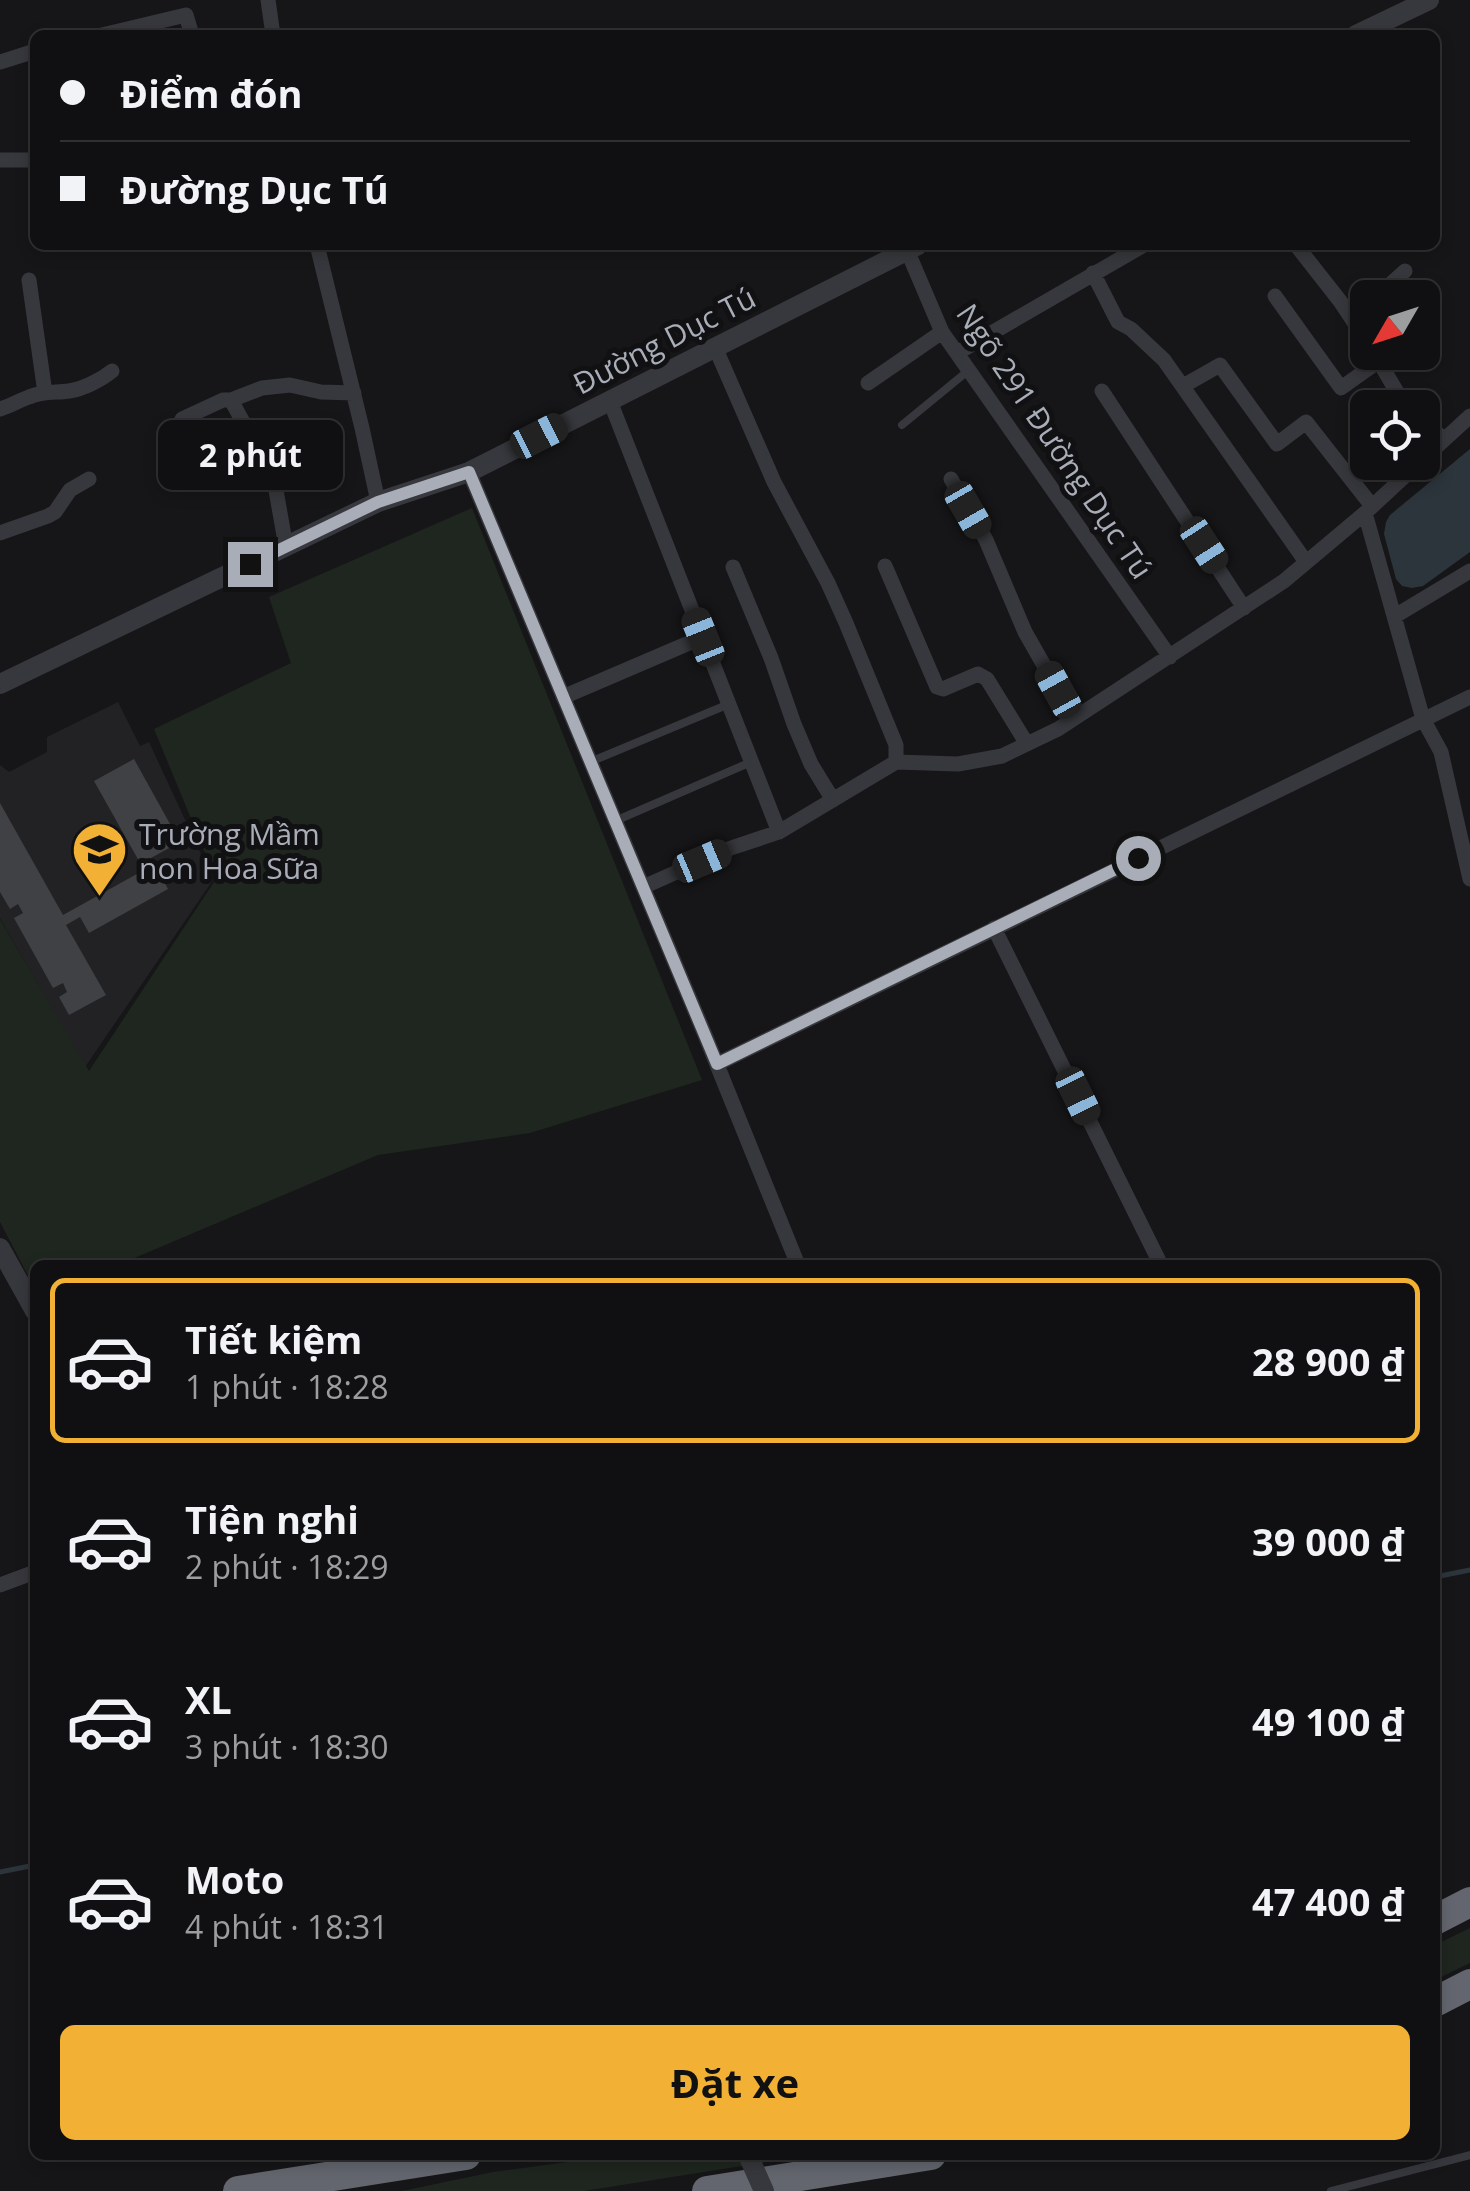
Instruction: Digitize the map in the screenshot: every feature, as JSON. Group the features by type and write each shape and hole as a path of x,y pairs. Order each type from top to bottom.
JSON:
{"highway":[{"path":"1440,1917 1470,1902"},
{"path":"1440,1999 1470,1984"},
{"path":"238,2191 434,2160"},
{"path":"707,2191 900,2160"}],"street":[{"path":"268,0 272,30"},
{"path":"1366,30 1429,0"},
{"path":"123,30 186,15 190,30"},
{"path":"0,62 30,53"},
{"path":"0,160 30,160"},
{"path":"318,250 378,502"},
{"name":"Đường Dục Tú","path":"1,679 378,502 469,472 908,250"},
{"name":"Ngõ 291 Đường Dục Tú","path":"913,250 942,332 1170,657"},
{"path":"958,353 1135,250"},
{"path":"1300,250 1350,317"},
{"path":"1395,280 1405,271"},
{"path":"1093,273 1118,322 1145,340 1164,360 1306,562"},
{"path":"29,280 45,393"},
{"path":"1275,296 1342,388 1362,370"},
{"path":"868,383 942,332"},
{"path":"715,347 774,482 846,623 896,745 896,762"},
{"path":"1183,386 1220,365 1277,444 1306,422 1368,510 1423,719 1440,752 1470,879"},
{"path":"0,410 28,397 74,390 112,371"},
{"path":"182,419 262,388 290,385 321,392 354,393"},
{"path":"1102,391 1244,608"},
{"path":"231,400 274,479 286,547"},
{"path":"610,401 779,832"},
{"path":"1440,444 1470,416"},
{"path":"1440,436 1444,440"},
{"path":"469,472 796,1260"},
{"path":"0,533 55,512 70,490 89,480"},
{"path":"951,480 986,540 1025,632 1074,718"},
{"path":"643,886 779,832 896,762 958,764 1002,756 1027,744 1074,718 1284,581 1400,480"},
{"path":"885,566 938,687 943,689 978,674 986,679 1027,744"},
{"path":"733,567 811,764 833,800"},
{"path":"1395,616 1470,570"},
{"path":"563,697 703,637"},
{"path":"717,1064 1470,697"},
{"path":"994,928 1159,1260"},
{"path":"0,1248 30,1302"},
{"path":"0,1585 30,1574"},
{"path":"750,2160 764,2191"}],"lane":[{"path":"902,425 969,370"},
{"path":"590,762 729,704"},
{"path":"615,820 752,762"},
{"path":"1331,2191 1470,2156"}],"shaded area":[{"path":"1470,449 1470,552 1423,586 1402,586 1396,579 1384,534 1386,522 1432,480 1440,480 1440,474"},
{"path":"472,508 702,1080 530,1133 378,1155 130,1260 30,1260 30,1279 0,1222 0,919 89,1071 216,879 154,729 291,663 269,597"},
{"name":"Trường Mầm non Hoa Sữa","path":"118,702 140,746 149,742 213,880 85,1067 0,918 0,765 9,772 47,752 47,737"},
{"path":"1470,1928 1470,1963 1440,1978 1440,1943"},
{"path":"583,2160 779,2160 584,2191 402,2191 493,2172"}],"building":[{"path":"134,759 180,842 151,858 168,889 89,933 80,917 66,925 106,995 69,1015 59,997 67,992 63,983 53,988 14,918 23,913 18,904 10,909 0,892 0,803 63,915 144,870 94,781"}],"waterway":[{"path":"1440,1576 1470,1570"},
{"path":"0,1872 30,1866"}],"place":[{"name":"Trường Mầm non Hoa Sữa","path":"100,899"}],"route":[{"path":"250,564 378,502 469,472 717,1064 1138,858"}]}
